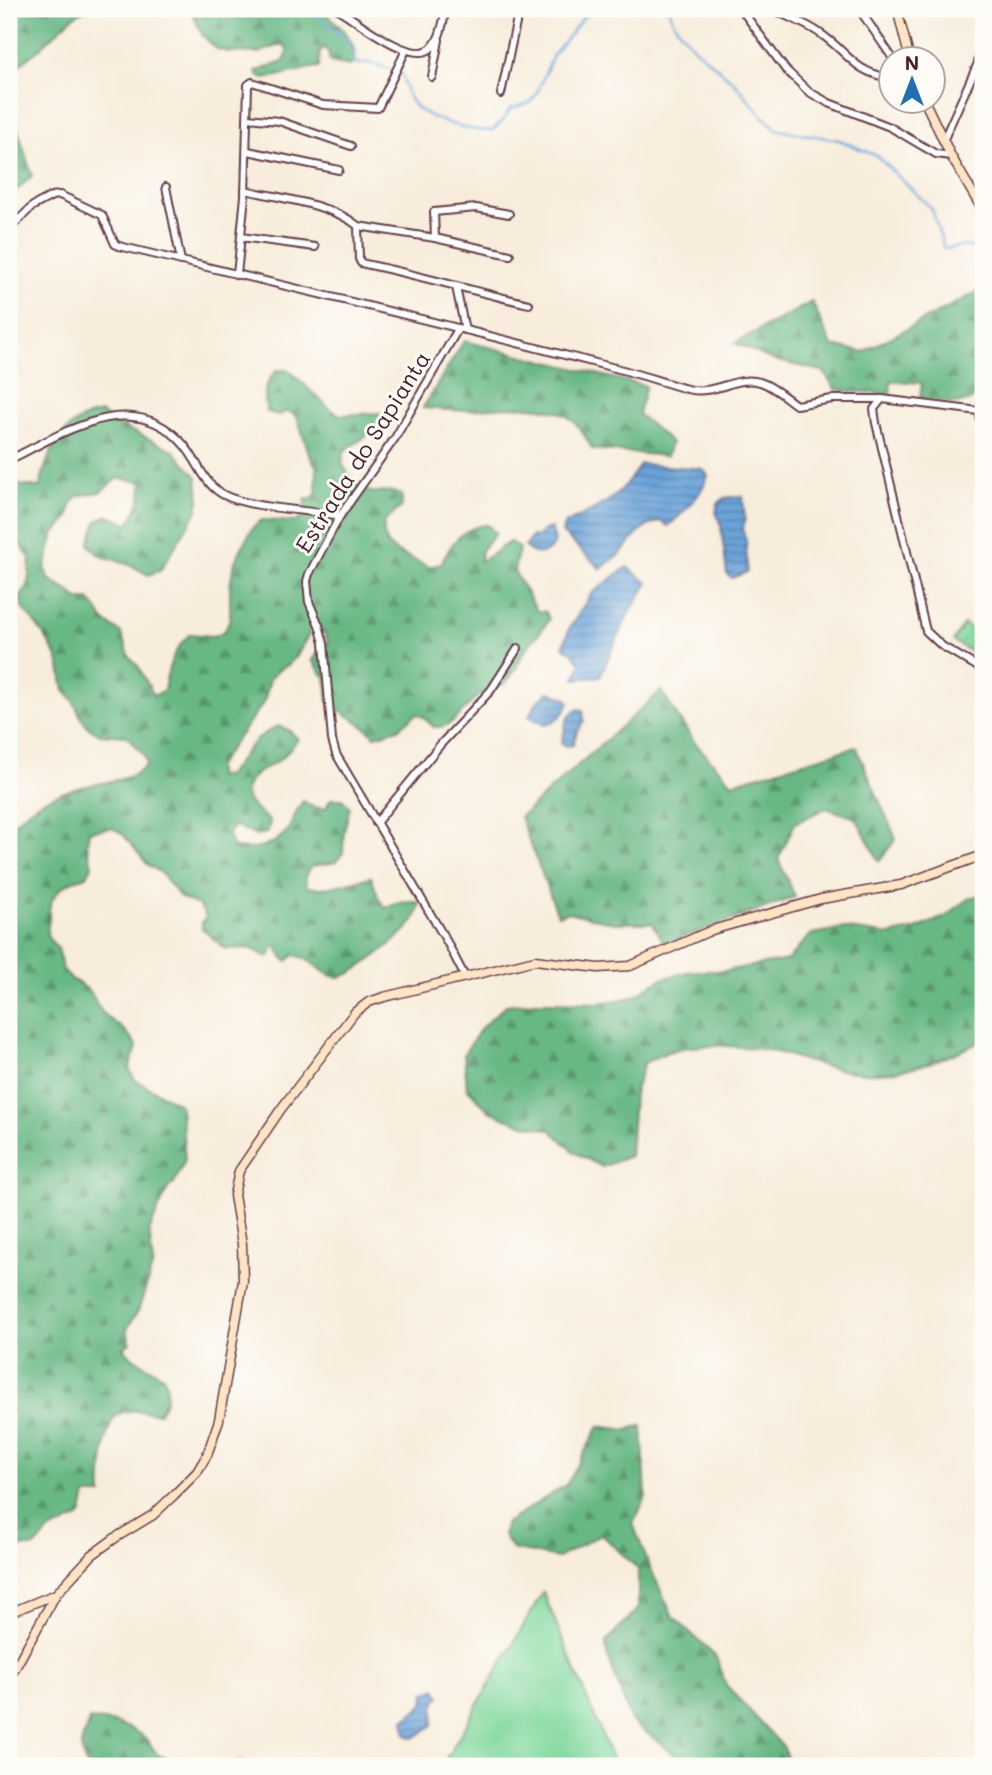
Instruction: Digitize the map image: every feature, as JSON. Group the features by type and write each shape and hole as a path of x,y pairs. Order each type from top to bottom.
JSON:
{"main road":[{"path":"897,9 906,46"},
{"path":"931,116 983,211"},
{"path":"9,1679 57,1594 92,1555 153,1515 197,1472 210,1449 219,1420 243,1281 242,1244 234,1195 239,1171 355,1012 369,1002 384,997 535,960 598,968 630,966 712,930 811,901 911,882 983,855"},
{"path":"9,1613 57,1594"}],"street":[{"path":"338,9 406,50 420,53 435,44 442,28"},
{"path":"432,77 446,9"},
{"path":"501,94 519,9"},
{"path":"741,9 785,69 809,92 829,103 890,127 936,154 951,156"},
{"path":"771,9 822,34 850,61 876,74"},
{"path":"859,9 884,46"},
{"path":"943,141 978,63 983,29 979,9"},
{"path":"237,275 245,190 248,85 252,82 323,105 378,108 406,50"},
{"path":"247,118 279,121 351,146"},
{"path":"247,151 339,170"},
{"path":"166,187 181,261"},
{"path":"245,190 323,209 351,220 358,226 435,237 510,255"},
{"name":"Estrada do Sapianta","path":"9,229 33,206 60,195 102,215 117,245 542,350 691,390 712,390 751,380 768,386 796,405 832,399 882,399 981,410"},
{"path":"435,237 433,212 476,208 509,214"},
{"path":"358,226 361,263 529,304"},
{"path":"241,237 315,247"},
{"path":"456,287 462,330"},
{"name":"Estrada do Sapianta","path":"462,330 395,438 340,516 309,574 307,590 324,643 332,740 336,754 465,977"},
{"path":"882,399 874,410 876,423 926,631 942,646 983,670"},
{"path":"981,410 983,419"},
{"path":"981,410 983,435"},
{"path":"9,460 90,421 107,416 129,416 157,425 179,440 211,486 227,496 268,506 340,516"},
{"path":"376,823 440,745 491,690 518,648"}],"green space":[{"path":"9,9 86,9 73,17 18,66 10,74 9,85"},
{"path":"191,9 319,9 346,34 354,50 354,59 350,66 330,62 328,51 324,47 320,52 319,67 273,77 259,77 256,72 285,60 288,51 283,44 258,53 217,49 202,35"},
{"path":"9,101 32,176 9,197"},
{"path":"981,290 983,394 957,404 920,398 922,383 891,381 890,394 836,390 823,371 773,360 735,343 812,302 832,346 863,352"},
{"path":"464,341 646,386 638,414 671,442 667,456 592,449 570,418 542,408 423,408"},
{"path":"277,370 289,370 331,410 341,415 380,413 383,421 375,430 344,451 342,464 362,489 402,495 402,506 384,522 388,545 429,567 441,564 458,537 478,526 487,525 496,533 481,550 480,561 510,542 519,548 514,571 537,611 546,612 549,619 506,682 476,697 455,720 442,727 434,727 416,714 398,729 375,736 328,702 326,679 312,660 328,643 324,632 313,626 297,656 270,679 264,702 217,766 217,777 228,775 261,736 278,726 289,730 298,739 283,757 256,774 247,784 247,798 251,805 270,822 267,833 256,835 234,825 228,835 232,847 254,849 274,842 286,832 303,801 313,807 325,809 331,799 342,799 350,807 344,831 343,853 336,862 312,866 305,876 307,887 331,887 371,877 379,899 386,908 403,902 420,903 415,918 406,929 376,956 344,976 331,976 306,959 294,955 287,961 276,946 267,957 249,948 225,949 202,928 206,917 199,905 181,898 160,872 148,865 122,833 112,828 89,831 87,843 92,866 87,876 72,881 55,895 50,908 47,934 58,949 65,973 90,992 101,1010 126,1032 137,1047 129,1069 135,1080 179,1104 181,1108 185,1160 174,1183 168,1188 149,1231 153,1264 139,1309 127,1329 130,1343 123,1348 133,1358 163,1376 167,1384 166,1399 160,1413 132,1411 117,1415 106,1440 102,1495 86,1495 82,1513 78,1518 49,1531 35,1547 20,1547 9,1556 9,826 36,804 51,797 129,777 147,764 143,754 127,736 100,734 90,729 83,721 73,700 64,691 56,655 21,605 21,596 27,587 30,558 9,530 9,484 40,487 47,462 59,439 76,422 101,413 117,424 173,450 197,477 197,511 160,571 148,575 128,564 102,556 89,544 97,521 107,515 128,524 137,509 142,482 118,478 100,492 77,496 71,505 69,517 54,534 45,568 49,579 78,600 89,600 102,619 121,633 129,656 138,666 154,696 164,690 172,659 190,634 214,636 225,631 230,618 230,585 235,561 253,527 262,520 297,522 304,511 306,499 311,499 316,494 317,468 310,456 297,417 288,411 279,415 267,412 266,390 269,380"},
{"path":"964,624 983,635 983,659 953,641"},
{"path":"661,691 695,743 732,783 856,747 896,839 879,861 856,818 826,808 795,823 778,859 795,897 665,944 652,923 615,923 568,912 558,915 520,817"},
{"path":"983,894 983,1040 941,1059 895,1071 865,1073 831,1068 753,1048 710,1046 674,1050 644,1063 634,1094 630,1156 602,1167 574,1152 551,1130 519,1123 489,1111 467,1088 464,1054 482,1027 506,1005 537,1002 600,1003 633,997 661,979 692,971 724,971 788,960 810,935 842,928 890,935 916,929 945,917 968,899"},
{"path":"642,1425 646,1497 633,1524 648,1563 672,1615 716,1657 726,1685 784,1748 789,1766 690,1766 631,1721 607,1654 606,1642 638,1609 638,1569 601,1534 558,1558 512,1549 503,1534 506,1523 567,1484 599,1426 627,1430"},
{"path":"543,1592 615,1766 442,1766"},
{"path":"90,1720 127,1727 141,1734 158,1755 168,1759 209,1765 242,1762 245,1766 87,1766 82,1754 82,1743"}],"water":[{"path":"641,464 703,469 708,476 696,497 674,521 668,526 661,521 643,529 620,554 601,569 562,533 564,525 611,499"},
{"path":"743,496 745,522 742,529 746,540 747,572 732,578 727,574 721,526 716,512 718,504 724,498"},
{"path":"551,528 555,542 549,550 537,553 525,547 532,536 536,537"},
{"path":"627,567 648,583 628,615 600,676 575,679 581,663 570,650 563,647 569,629 591,594"},
{"path":"549,692 566,698 569,702 566,710 544,725 529,716 537,702"},
{"path":"578,709 583,710 584,721 573,745 566,746 561,743 567,721"},
{"path":"436,1688 440,1696 435,1704 433,1725 413,1738 406,1735 404,1720 424,1704 425,1693"}],"waterway":[{"path":"303,9 339,34 348,44 357,64 370,63 393,70"},
{"path":"402,73 409,98 420,110 451,124 493,130 510,109 530,103 553,55 590,9"},
{"path":"669,9 674,23 693,47 735,83 762,116 778,130 839,140 877,156 932,209 944,249 964,246 983,249"}]}
